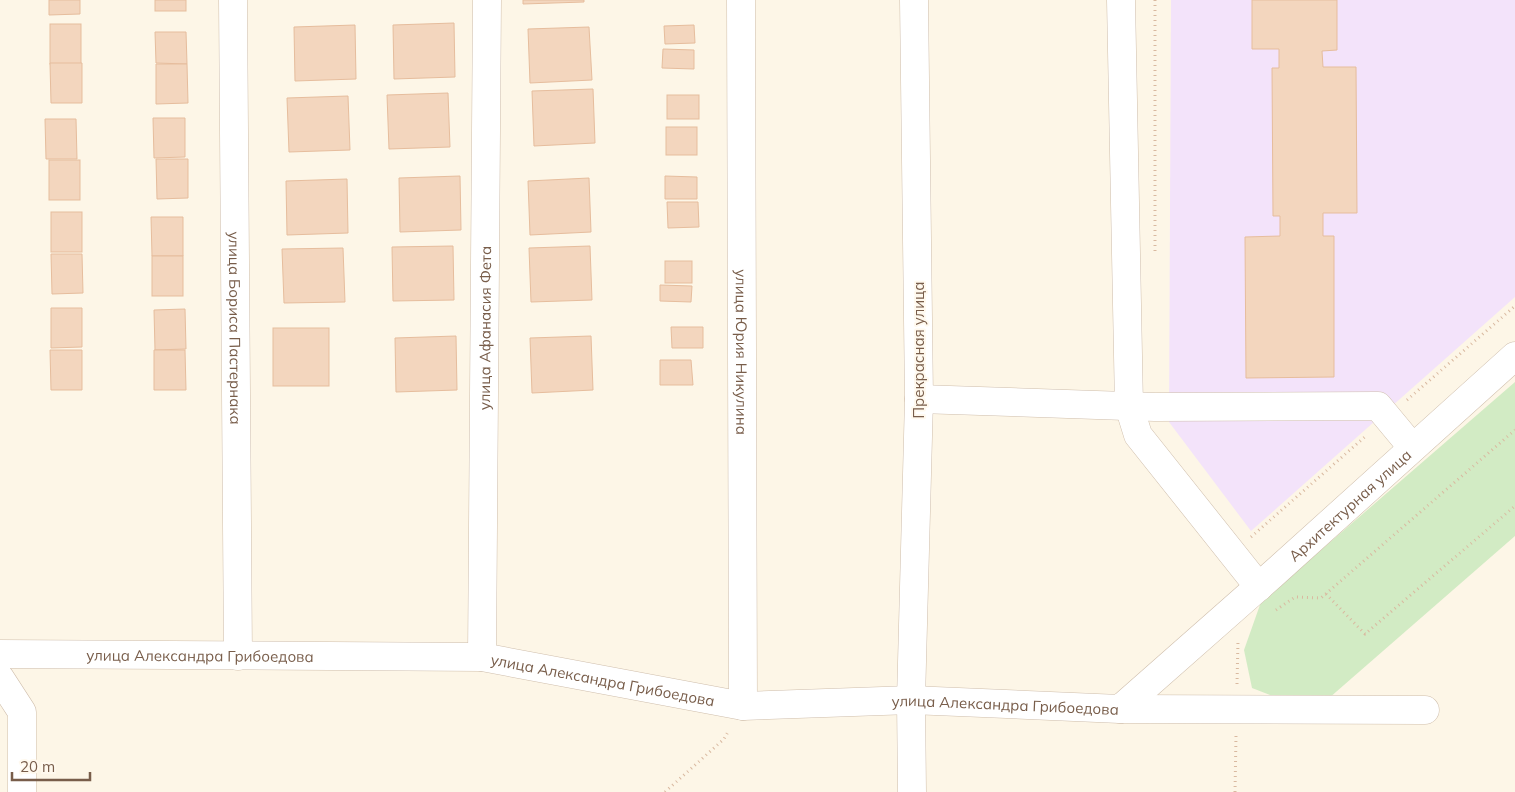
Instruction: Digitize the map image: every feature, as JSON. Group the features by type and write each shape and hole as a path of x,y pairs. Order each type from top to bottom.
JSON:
{"street":[{"name":"улица Бориса Пастернака","path":"233,0 238,656"},
{"name":"улица Афанасия Фета","path":"482,657 487,0"},
{"name":"улица Юрия Никулина","path":"740,0 743,706"},
{"name":"Прекрасная улица","path":"912,792 911,700 919,399 914,0"},
{"path":"1121,0 1129,406 1138,435 1266,581"},
{"name":"Архитектурная улица","path":"1185,652 1515,356"},
{"path":"919,399 1129,406 1378,406 1412,447"},
{"name":"улица Александра Грибоедова","path":"0,654 482,657 743,706 911,700 1120,709 1185,652"},
{"path":"0,678 22,712 22,792"},
{"path":"1120,709 1425,710"}],"path":[{"path":"1155,0 1155,258"},
{"path":"1274,611 1295,597 1316,599 1326,594 1515,430"},
{"path":"1326,594 1365,634 1515,506"},
{"path":"1266,581 1289,600"},
{"path":"1238,639 1245,633"},
{"path":"665,792 724,739 743,706"}],"shaded area":[{"path":"1171,0 1515,0 1515,297 1251,531 1169,422"}],"green space":[{"path":"1515,382 1515,536 1313,712 1252,688 1244,650 1261,602"}],"building":[{"path":"49,0 80,0 80,14 49,15"},
{"path":"155,0 186,0 186,11 155,11"},
{"path":"523,0 584,0 584,2 523,4"},
{"path":"1252,0 1337,0 1337,50 1322,51 1323,67 1356,67 1357,213 1323,213 1323,236 1334,236 1334,377 1246,378 1245,237 1280,236 1280,216 1273,216 1272,68 1279,68 1279,49 1252,49"},
{"path":"454,23 455,77 394,79 393,25"},
{"path":"50,24 81,24 81,64 50,64"},
{"path":"355,25 356,79 295,81 294,27"},
{"path":"694,25 695,43 665,44 664,26"},
{"path":"589,27 592,80 530,83 528,29"},
{"path":"155,32 186,32 187,64 156,63"},
{"path":"663,49 694,50 694,69 662,68"},
{"path":"50,63 82,63 82,103 51,103"},
{"path":"156,64 187,64 188,103 156,104"},
{"path":"593,89 595,143 534,146 532,91"},
{"path":"448,93 450,147 389,149 387,95"},
{"path":"667,95 699,95 699,119 667,119"},
{"path":"348,96 350,150 289,152 287,98"},
{"path":"153,118 185,118 185,157 154,158"},
{"path":"45,119 76,119 77,159 46,159"},
{"path":"666,127 697,127 697,155 666,155"},
{"path":"156,159 188,159 188,198 157,199"},
{"path":"49,160 80,160 80,200 49,200"},
{"path":"460,176 461,230 400,232 399,178"},
{"path":"665,176 697,177 697,199 665,199"},
{"path":"589,178 591,232 530,235 528,181"},
{"path":"347,179 348,233 287,235 286,181"},
{"path":"667,202 698,202 699,227 668,228"},
{"path":"51,212 82,212 82,252 51,252"},
{"path":"151,217 183,217 183,256 152,256"},
{"path":"453,246 454,300 393,301 392,247"},
{"path":"590,246 592,300 531,302 529,248"},
{"path":"343,248 345,302 284,303 282,249"},
{"path":"51,254 82,254 83,293 52,294"},
{"path":"152,256 183,256 183,296 152,296"},
{"path":"665,261 692,261 692,283 665,283"},
{"path":"660,285 692,286 691,302 660,301"},
{"path":"51,308 82,308 82,347 51,348"},
{"path":"185,309 186,349 155,350 154,310"},
{"path":"671,327 703,327 703,348 672,348"},
{"path":"273,328 329,328 329,386 273,386"},
{"path":"456,336 457,390 396,392 395,338"},
{"path":"591,336 593,390 532,393 530,338"},
{"path":"50,350 82,350 82,390 51,390"},
{"path":"154,350 185,350 186,390 154,390"},
{"path":"660,360 691,360 693,385 660,385"}]}
